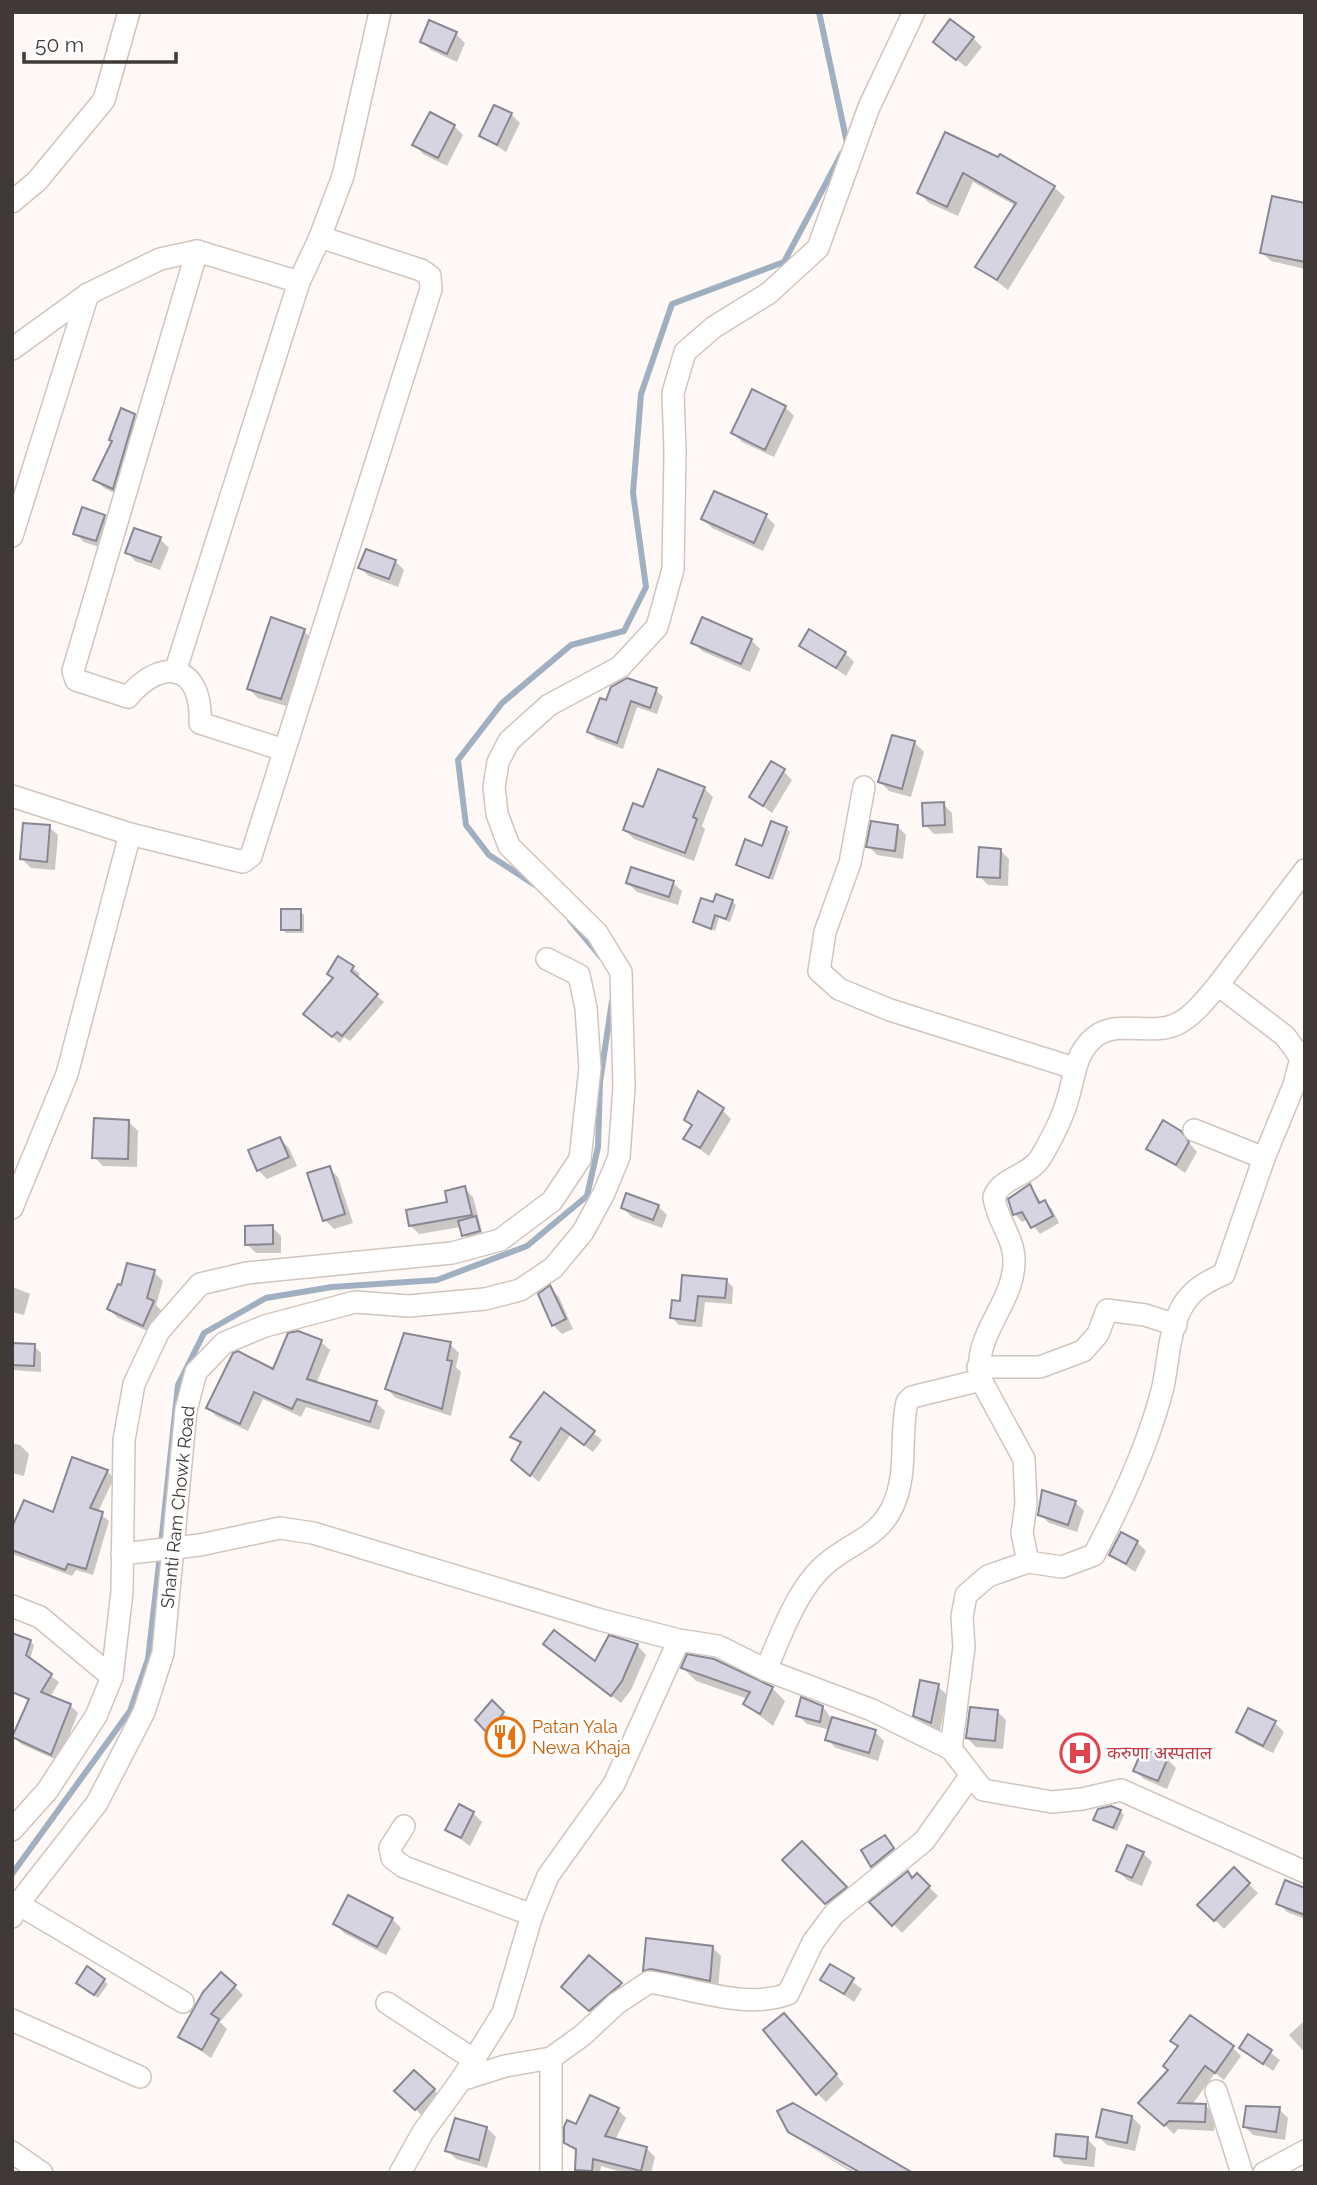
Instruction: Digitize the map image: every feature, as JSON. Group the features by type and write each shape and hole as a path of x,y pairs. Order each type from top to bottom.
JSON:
{"street":[{"path":"12,202 37,181 104,100 129,12"},
{"path":"175,672 299,282 320,237 342,176 380,12"},
{"name":"Shanti Ram Chowk Road","path":"15,1911 97,1803 144,1712 163,1653 170,1549 186,1410 197,1372 224,1343 265,1326 355,1302 409,1306 485,1299 520,1290 553,1268 583,1232 604,1193 619,1157 624,1087 621,972 597,933 509,846 497,814 494,787 498,762 509,741 549,705 620,667 656,627 673,569 676,452 673,393 685,352 714,327 769,293 818,248 869,107 914,12"},
{"path":"12,796 130,834 243,862 251,856 431,289 430,276 421,270 320,237"},
{"path":"12,349 88,294 160,259 197,251 299,282"},
{"path":"197,251 73,671 76,680 128,698 150,675 161,671 175,672 194,685 201,701 200,723 284,750"},
{"path":"12,536 88,294"},
{"path":"864,787 850,863 825,932 819,971 839,989 890,1010 1074,1068"},
{"path":"12,1208 67,1074 130,834"},
{"path":"1028,1562 1022,1533 1027,1477 1024,1459 980,1373 982,1340 1003,1298 1014,1260 1011,1240 994,1197 1002,1185 1035,1167 1043,1155 1068,1100 1079,1055 1097,1035 1116,1029 1149,1029 1179,1023 1218,985 1305,870"},
{"path":"12,1830 47,1791 89,1727 112,1677 122,1592 130,1553 124,1440 134,1384 159,1331 200,1284 247,1273 452,1253 500,1240 552,1201 580,1159 590,1068 586,1008 579,975 547,959"},
{"path":"951,1749 964,1647 961,1617 966,1595 988,1576 1028,1562 1062,1567 1094,1555 1124,1499 1162,1391 1176,1325 1184,1304 1201,1284 1223,1274 1264,1158 1294,1084 1301,1058 1285,1036 1218,985"},
{"path":"1194,1130 1264,1158"},
{"path":"766,1670 789,1616 809,1586 827,1563 880,1527 893,1507 904,1469 907,1402 912,1397 980,1373 1040,1367 1083,1351 1098,1334 1107,1310 1145,1315 1176,1325"},
{"path":"130,1553 170,1549 280,1528 313,1533 462,1579 679,1640 718,1646 766,1670 872,1710 951,1749 984,1790 1052,1802 1082,1799 1121,1790 1305,1872"},
{"path":"12,1606 40,1617 112,1677"},
{"path":"400,2173 423,2132 476,2061 503,2013 532,1915 548,1876 614,1784 679,1640"},
{"path":"461,2080 505,2066 551,2058 583,2035 616,2004 649,1982 735,1998 770,2001 788,1994 813,1942 834,1914 924,1841 971,1774"},
{"path":"404,1826 390,1848 392,1858 404,1867 532,1915"},
{"path":"15,1911 183,2002"},
{"path":"387,2003 476,2061"},
{"path":"12,2020 140,2077"},
{"path":"551,2058 551,2173"},
{"path":"1216,2091 1242,2173"},
{"path":"1264,2173 1305,2151"},
{"path":"12,2152 42,2173"}],"building":[{"path":"950,19 974,37 956,60 933,42"},
{"path":"429,20 457,32 447,54 420,42"},
{"path":"494,105 512,113 497,145 479,136"},
{"path":"430,112 455,125 438,158 412,145"},
{"path":"945,132 998,157 1000,154 1055,186 997,280 975,267 1016,203 963,173 947,207 917,193"},
{"path":"1272,196 1305,203 1305,262 1260,253"},
{"path":"752,389 786,406 765,450 731,433"},
{"path":"121,408 135,414 113,489 93,480 112,441 109,440"},
{"path":"714,491 767,514 754,543 701,519"},
{"path":"82,507 105,515 96,541 73,534"},
{"path":"134,528 161,537 151,562 125,553"},
{"path":"366,549 396,560 389,579 358,568"},
{"path":"271,617 305,629 281,699 247,689"},
{"path":"702,617 752,639 741,664 691,643"},
{"path":"809,629 846,652 836,668 799,646"},
{"path":"627,678 657,688 650,708 631,701 617,743 587,732 600,698 606,700 611,687"},
{"path":"892,735 915,741 902,789 878,782"},
{"path":"771,761 785,769 763,806 749,797"},
{"path":"658,769 705,787 693,817 697,819 685,853 623,830 633,803 643,807"},
{"path":"944,802 945,825 923,826 922,803"},
{"path":"771,821 787,827 769,878 736,865 745,839 762,846"},
{"path":"871,821 898,825 895,851 866,847"},
{"path":"23,823 50,825 47,862 20,859"},
{"path":"979,847 1001,849 1000,878 977,877"},
{"path":"631,867 674,881 669,897 626,883"},
{"path":"716,894 733,900 726,919 715,915 711,929 693,922 701,898 713,902"},
{"path":"281,909 301,909 301,930 281,930"},
{"path":"338,956 354,966 351,971 378,994 342,1036 337,1032 332,1037 303,1014 333,978 327,974"},
{"path":"698,1091 724,1108 700,1148 683,1139 692,1125 684,1120"},
{"path":"94,1118 129,1120 128,1159 92,1158"},
{"path":"1163,1120 1181,1131 1189,1142 1176,1165 1146,1149"},
{"path":"280,1137 289,1157 257,1171 248,1150"},
{"path":"330,1166 345,1214 323,1221 307,1173"},
{"path":"1030,1184 1039,1203 1045,1200 1053,1216 1031,1228 1022,1212 1013,1215 1008,1199"},
{"path":"465,1186 472,1215 409,1226 406,1210 447,1202 445,1191"},
{"path":"626,1193 659,1205 653,1220 621,1208"},
{"path":"476,1216 480,1231 462,1236 458,1221"},
{"path":"273,1225 273,1244 245,1245 245,1226"},
{"path":"127,1263 155,1270 147,1298 154,1301 143,1326 107,1309 118,1284 121,1285"},
{"path":"682,1275 727,1279 725,1298 698,1296 695,1321 670,1318 672,1300 680,1301"},
{"path":"550,1285 566,1319 552,1326 538,1294"},
{"path":"298,1331 322,1340 307,1379 377,1401 370,1422 297,1399 292,1409 254,1392 240,1424 206,1408 233,1353 238,1351 273,1369 288,1333"},
{"path":"404,1333 451,1342 447,1360 452,1361 442,1409 385,1389"},
{"path":"12,1343 35,1344 34,1366 12,1365"},
{"path":"544,1392 595,1431 584,1445 561,1428 530,1476 511,1460 521,1442 510,1437"},
{"path":"72,1457 108,1470 90,1508 103,1512 86,1569 68,1564 65,1570 12,1550 12,1527 24,1500 53,1512"},
{"path":"1042,1490 1076,1501 1068,1525 1038,1515"},
{"path":"1121,1532 1138,1541 1126,1564 1109,1555"},
{"path":"554,1630 595,1661 609,1635 638,1644 622,1681 611,1696 543,1644"},
{"path":"12,1633 31,1640 26,1655 52,1674 41,1692 71,1704 51,1755 12,1737 29,1699 12,1692"},
{"path":"687,1654 714,1659 773,1687 760,1714 743,1704 750,1692 681,1668"},
{"path":"920,1680 939,1684 931,1723 913,1716"},
{"path":"801,1697 823,1706 820,1722 796,1716"},
{"path":"492,1700 504,1712 488,1734 475,1720"},
{"path":"970,1707 998,1710 995,1741 966,1738"},
{"path":"1248,1708 1276,1721 1263,1746 1236,1732"},
{"path":"832,1717 876,1730 869,1753 825,1740"},
{"path":"1143,1748 1168,1758 1158,1781 1133,1771"},
{"path":"459,1804 474,1812 461,1838 445,1830"},
{"path":"1111,1806 1121,1810 1113,1828 1093,1820 1098,1809"},
{"path":"885,1835 894,1848 871,1867 861,1850"},
{"path":"802,1841 847,1887 825,1904 782,1860"},
{"path":"1127,1845 1144,1852 1132,1878 1116,1871"},
{"path":"1234,1867 1250,1883 1214,1921 1197,1905"},
{"path":"908,1871 912,1878 917,1873 930,1886 892,1926 869,1902"},
{"path":"1285,1880 1305,1888 1305,1915 1276,1904"},
{"path":"348,1895 393,1918 377,1947 333,1924"},
{"path":"646,1938 713,1946 710,1981 651,1969 643,1971"},
{"path":"589,1955 622,1983 589,2011 561,1987"},
{"path":"830,1964 854,1978 844,1994 820,1980"},
{"path":"87,1966 105,1979 94,1995 76,1983"},
{"path":"221,1972 236,1985 211,2014 219,2019 202,2050 178,2037 203,1992"},
{"path":"784,2013 837,2074 816,2095 763,2030"},
{"path":"1190,2015 1234,2046 1215,2073 1205,2066 1178,2103 1206,2104 1205,2122 1169,2121 1164,2126 1138,2103 1168,2070 1163,2066 1178,2046 1170,2041"},
{"path":"1248,2034 1272,2050 1263,2064 1239,2048"},
{"path":"414,2070 435,2089 415,2110 394,2091"},
{"path":"590,2095 619,2108 605,2136 647,2147 641,2171 593,2159 592,2171 575,2170 576,2149 564,2143 564,2127 567,2120 576,2124"},
{"path":"793,2103 913,2173 861,2173 788,2132 777,2111"},
{"path":"1246,2106 1280,2107 1276,2132 1243,2127"},
{"path":"1102,2109 1132,2116 1127,2143 1096,2137"},
{"path":"455,2118 487,2127 479,2160 445,2151"},
{"path":"1056,2134 1088,2137 1086,2159 1054,2156"}],"waterway":[{"path":"819,12 847,143"},
{"path":"535,885 489,855 466,825 458,760 502,703 571,645 624,631 646,587 633,493 641,394 672,304 784,262 842,153"},
{"path":"570,920 601,957"},
{"path":"161,1544 178,1385 204,1333 266,1298 332,1287 437,1280 527,1246 587,1196 598,1147 600,1082 612,1001"},
{"path":"12,1874 130,1711 148,1659 160,1555"}],"place":[{"name":"Patan Yala Newa Khaja","path":"505,1737"},
{"name":"करुणा अस्पताल","path":"1080,1753"}]}
